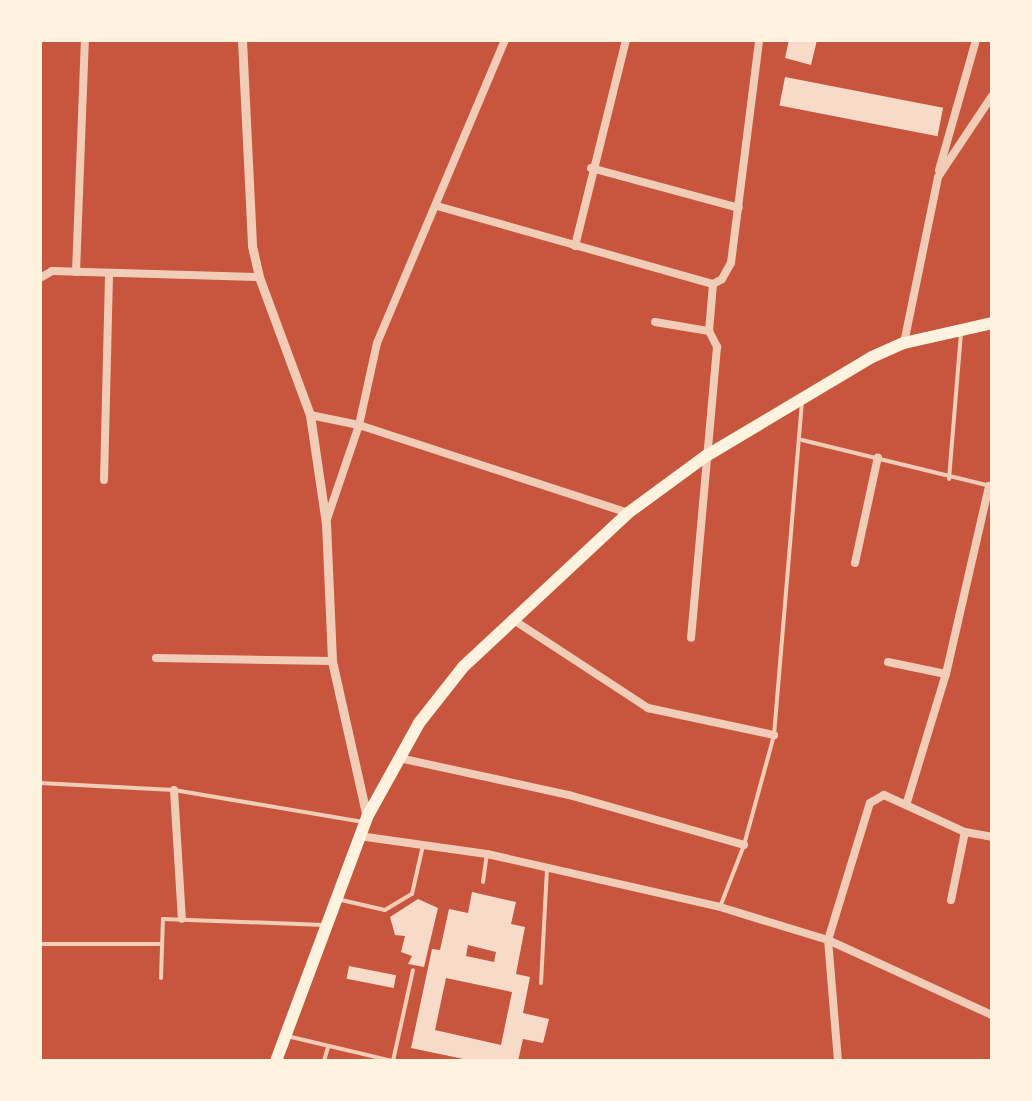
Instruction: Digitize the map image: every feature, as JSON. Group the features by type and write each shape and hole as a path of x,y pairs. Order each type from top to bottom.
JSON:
{"main road":[{"path":"276,1061 324,925 366,820 438,695 511,618 628,513 706,456 802,396 904,343 992,323"}],"street":[{"path":"76,272 85,40"},
{"path":"242,40 245,175 259,277 310,415 326,523 332,661 366,820"},
{"path":"326,523 359,425 377,343 505,40"},
{"path":"575,246 591,168 626,40"},
{"path":"691,638 716,372 717,347 709,331 713,284 731,267 759,40"},
{"path":"904,343 938,177 976,40"},
{"path":"938,177 992,96"},
{"path":"591,168 739,208"},
{"path":"437,206 713,284"},
{"path":"40,278 52,271 259,277"},
{"path":"104,480 109,275"},
{"path":"655,322 709,331"},
{"path":"310,415 359,425 628,513"},
{"path":"855,563 878,457"},
{"path":"907,802 946,674 991,486"},
{"path":"511,618 648,708 774,735"},
{"path":"156,658 332,661"},
{"path":"888,662 946,674"},
{"path":"399,758 569,795 744,845"},
{"path":"174,790 182,919"},
{"path":"838,1061 828,940 865,811 880,795 907,802 965,832 992,837"},
{"path":"951,900 965,832"},
{"path":"359,836 487,854 720,907 828,940 992,1015"}],"lane":[{"path":"949,479 961,328"},
{"path":"720,907 744,845 774,735 802,440 802,396"},
{"path":"802,440 878,457 949,479 991,486"},
{"path":"40,783 174,790 366,820"},
{"path":"335,898 385,910 412,894 423,845"},
{"path":"483,882 487,854"},
{"path":"541,983 547,868"},
{"path":"161,978 163,919 324,925"},
{"path":"40,944 162,944"},
{"path":"284,1035 393,1061 413,970"},
{"path":"324,1061 328,1047"}],"building":[{"path":"789,40 817,40 811,65 785,58"},
{"path":"785,77 943,108 938,136 779,105"},
{"path":"472,892 516,902 511,924 525,927 516,974 530,977 523,1013 549,1019 543,1043 523,1039 518,1061 473,1061 411,1048 432,949 440,950 449,909 468,913","holes":["468,945 496,952 494,962 466,956","446,978 512,992 501,1045 435,1030"]},
{"path":"418,899 438,908 424,967 408,964 412,956 401,952 405,936 395,935 390,917"},
{"path":"349,966 396,975 394,988 347,979"}]}
